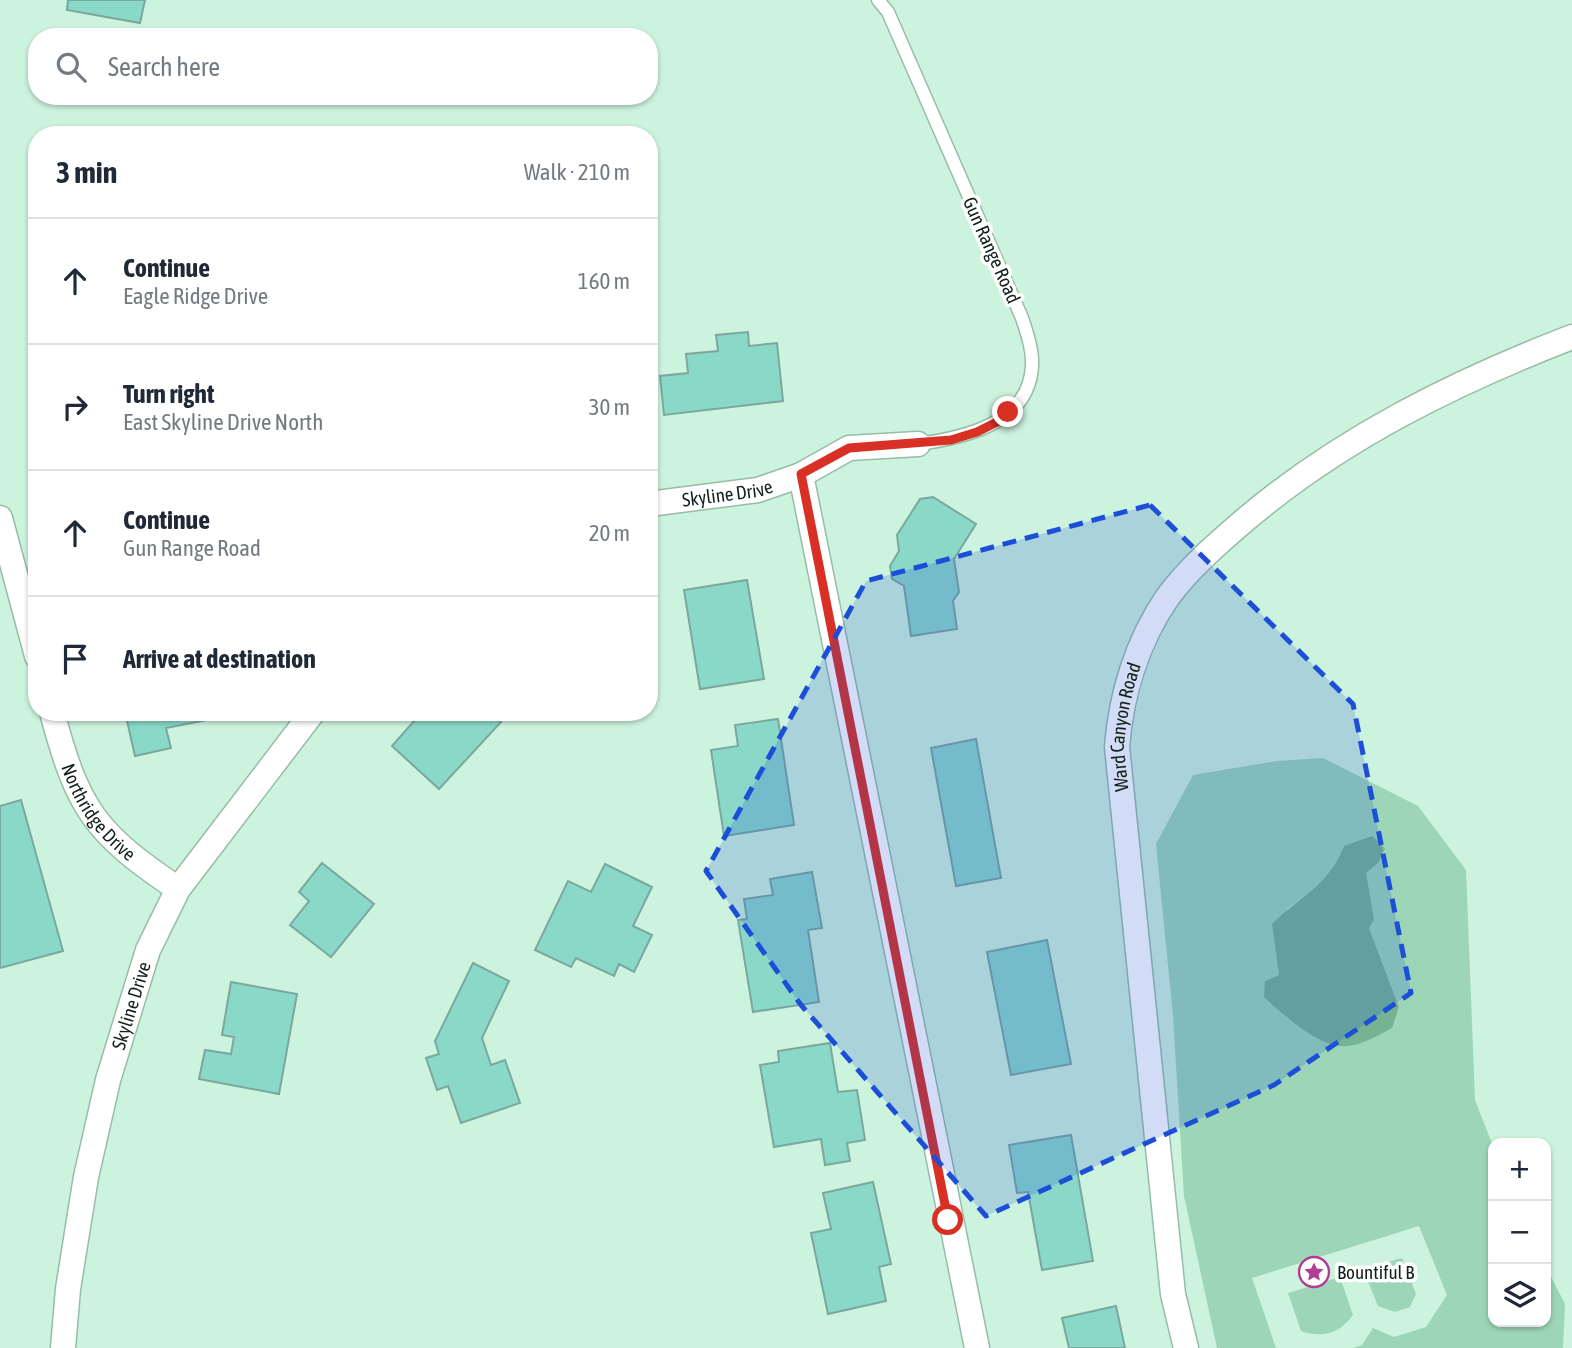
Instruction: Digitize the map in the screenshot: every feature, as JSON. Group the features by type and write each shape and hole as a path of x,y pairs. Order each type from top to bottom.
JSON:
{"street":[{"name":"Ward Canyon Road","path":"1186,1348 1173,1294 1126,812 1116,747 1120,704 1133,666 1168,598 1218,542 1290,482 1365,435 1444,391 1572,337"},
{"name":"Skyline Drive","path":"658,503 758,490 801,474 849,448 918,444"},
{"path":"801,474 948,1220 977,1348"},
{"path":"0,518 28,622"},
{"name":"Northridge Drive","path":"55,721 69,773 93,817 109,838 130,857 178,889"},
{"name":"Skyline Drive","path":"63,1348 68,1289 86,1177 108,1080 148,950 178,889 306,721"}],"lane":[{"name":"Gun Range Road","path":"878,0 888,12 1022,318 1032,366 1021,397 997,422 951,440 918,444"}],"highlighted area":[{"path":"1150,505 1353,704 1411,993 1274,1085 986,1216 801,1005 706,871 866,581"}],"green space":[{"path":"1323,758 1418,806 1466,870 1475,1100 1490,1138 1488,1327 1551,1327 1551,1277 1565,1304 1563,1348 1353,1348 1362,1345 1373,1328 1394,1337 1426,1327 1447,1295 1419,1226 1252,1278 1276,1348 1217,1348 1184,1196 1173,1016 1156,844 1193,775 1277,761","holes":["1344,846 1378,863 1365,873 1369,928 1399,1007 1265,981 1279,975 1278,962 1287,909 1320,882 1333,867"]},
{"path":"1372,836 1385,848 1378,863 1366,873 1374,919 1369,928 1399,1007 1392,1028 1359,1044 1336,1045 1302,1029 1264,997 1265,981 1279,975 1272,924 1330,872 1344,846"},
{"path":"1402,1258 1416,1294 1410,1307 1395,1312 1378,1306 1363,1269"},
{"path":"1340,1277 1353,1315 1330,1333 1301,1331 1288,1293"}],"building":[{"path":"68,0 145,0 140,23 67,10"},
{"path":"748,332 749,346 777,343 783,401 664,415 660,376 688,373 686,354 718,351 716,335"},
{"path":"933,497 976,524 954,559 959,592 953,601 957,629 911,636 904,586 892,579 890,566 899,551 897,535 920,499"},
{"path":"747,580 764,679 700,689 684,590"},
{"path":"778,719 794,825 724,836 711,750 738,746 735,725"},
{"path":"127,721 202,721 166,728 171,748 135,756"},
{"path":"414,721 501,722 439,789 392,746"},
{"path":"976,739 1001,878 956,886 931,748"},
{"path":"21,800 63,951 0,968 0,806"},
{"path":"322,863 374,904 331,957 290,925 309,901 299,892"},
{"path":"605,864 652,887 633,926 652,935 634,972 619,964 614,976 576,958 571,967 535,950 568,881 591,892"},
{"path":"812,872 822,928 808,930 819,1002 753,1012 738,920 747,919 744,899 773,895 770,879"},
{"path":"1047,940 1071,1064 1011,1075 987,952"},
{"path":"473,963 509,981 482,1038 491,1065 505,1060 520,1103 461,1123 448,1086 437,1090 426,1058 439,1054 435,1041"},
{"path":"231,982 297,994 279,1094 199,1079 205,1050 231,1054 234,1037 222,1035"},
{"path":"830,1043 838,1092 857,1090 865,1140 847,1143 850,1161 825,1165 821,1139 774,1147 760,1065 779,1062 778,1051"},
{"path":"1071,1135 1093,1261 1042,1270 1028,1192 1017,1193 1009,1145"},
{"path":"873,1182 891,1264 879,1267 886,1301 828,1314 811,1233 831,1229 823,1193"},
{"path":"1116,1306 1125,1348 1069,1348 1062,1318"}],"place":[{"name":"Bountiful B","path":"1314,1272"}],"route":[{"path":"948,1220 801,474 849,448 951,440 977,432 997,422 1008,412"}]}
